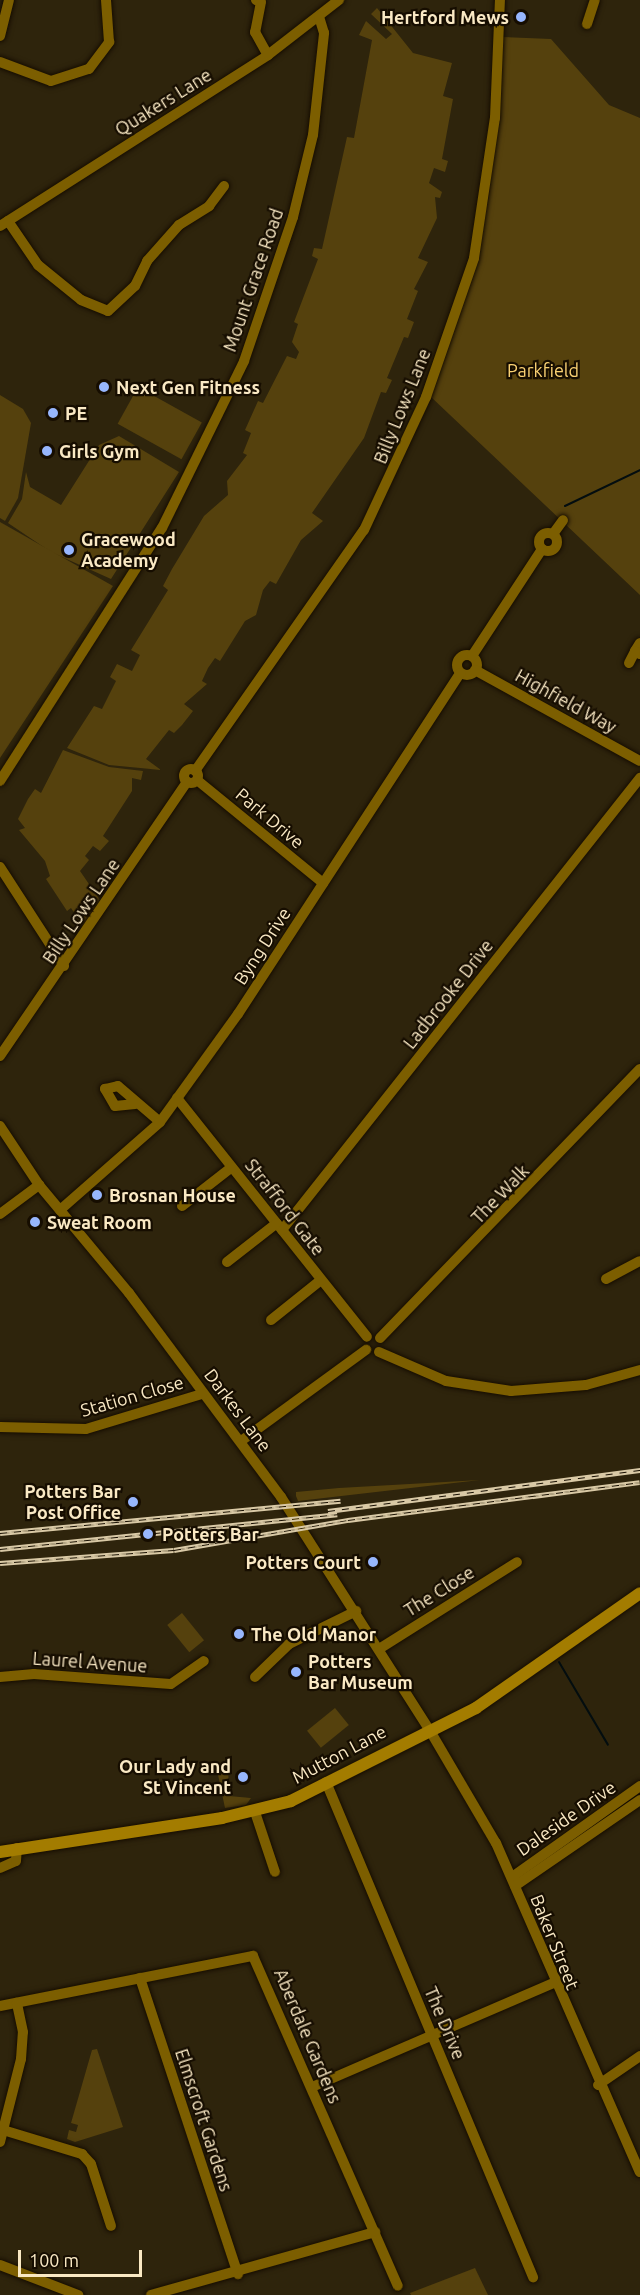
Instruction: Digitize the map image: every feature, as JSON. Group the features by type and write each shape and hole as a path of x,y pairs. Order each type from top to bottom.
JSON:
{"main road":[{"name":"Mutton Lane","path":"0,1852 255,1812 326,1782 493,1697 640,1593"}],"street":[{"path":"0,36 9,0"},
{"path":"0,62 51,81 90,69 109,42 106,0"},
{"path":"260,0 255,32 268,54"},
{"name":"Quakers Lane","path":"4,223 268,54 339,0"},
{"name":"Billy Lows Lane","path":"0,1056 364,530 426,397 474,258 495,118 500,0"},
{"path":"587,24 595,0"},
{"name":"Mount Grace Road","path":"0,781 162,528 244,361 290,227 313,135 324,33 319,16"},
{"path":"4,223 38,265 81,300 108,310 135,286 147,261 179,225 209,206 224,186"},
{"path":"460,673 475,670 472,656 542,549 556,547 553,534 563,520"},
{"path":"629,663 638,649"},
{"name":"Byng Drive","path":"60,1210 160,1122 323,883 460,673 459,658 472,656"},
{"name":"Highfield Way","path":"475,670 640,761"},
{"name":"Park Drive","path":"193,777 323,883"},
{"name":"Ladbrooke Drive","path":"227,1262 279,1226 640,778"},
{"path":"0,867 64,966"},
{"name":"The Walk","path":"380,1338 640,1069"},
{"name":"Strafford Gate","path":"177,1098 367,1337"},
{"path":"135,1104 160,1122"},
{"name":"Darkes Lane","path":"0,1126 39,1185 129,1293 202,1394 241,1441 356,1611 429,1729"},
{"path":"182,1206 232,1167"},
{"path":"0,1214 39,1185"},
{"path":"606,1279 640,1261"},
{"path":"271,1320 321,1280"},
{"path":"366,1350 367,1337 380,1338 379,1352"},
{"path":"241,1441 366,1350 379,1352 446,1381 511,1391 586,1385 640,1370"},
{"name":"Station Close","path":"0,1427 86,1429 202,1394"},
{"name":"The Close","path":"379,1649 517,1562"},
{"path":"255,1677 289,1644 356,1611"},
{"name":"Laurel Avenue","path":"2,1674 171,1684 204,1661"},
{"name":"Baker Street","path":"429,1729 514,1881 553,1983 640,2172"},
{"name":"The Drive","path":"326,1782 533,2277"},
{"name":"Daleside Drive","path":"514,1881 640,1786"},
{"name":"Daleside Drive","path":"514,1881 640,1800"},
{"path":"255,1812 275,1872"},
{"path":"0,1868 16,1861 17,1848"},
{"name":"Aberdale Gardens","path":"0,2006 253,1956 398,2286"},
{"name":"Elmscroft Gardens","path":"140,1977 238,2274"},
{"path":"312,2087 553,1983"},
{"path":"0,2142 21,2059 23,2032 17,2003"},
{"path":"598,2085 640,2055"},
{"path":"3,2130 82,2154 91,2164 111,2226"},
{"path":"157,2295 238,2274 375,2232"},
{"path":"0,2265 78,2295"}],"green space":[{"path":"377,8 413,53 452,63 443,96 453,99 442,159 448,161 445,172 434,168 429,183 442,192 440,198 435,197 437,218 418,258 428,262 414,289 418,291 407,319 414,322 408,338 404,337 387,378 392,380 386,393 381,392 364,438 312,513 323,521 301,540 276,584 270,581 263,590 256,615 245,621 220,661 215,658 208,668 202,681 207,684 184,704 193,711 174,733 169,730 146,759 161,770 109,765 67,748 94,706 102,709 116,681 110,677 117,664 132,671 140,655 131,650 168,590 163,586 172,569 204,516 228,495 227,481 247,455 243,453 251,433 245,430 258,401 263,403 287,356 296,359 299,352 292,342 298,324 294,322 318,259 312,256 314,248 322,249 347,137 354,138 372,40 359,35 366,21 386,39 392,34 371,14"},
{"name":"Parkfield","path":"502,37 551,39 609,105 640,118 640,595 431,397 469,286 489,196"},
{"path":"138,387 202,422 181,459 118,424"},
{"path":"0,395 23,409 31,423 18,498 5,521 0,518"},
{"path":"119,436 179,472 111,579 51,552 8,523 22,499 26,472 30,487 61,505 99,445"},
{"path":"0,522 113,586 0,758"},
{"path":"63,750 109,767 143,771 141,780 132,778 132,791 103,836 109,841 100,851 93,846 85,856 89,860 80,871 100,900 83,926 71,908 67,911 46,879 50,876 45,861 19,830 25,828 18,819 28,799 35,789 41,793"},
{"path":"480,1480 298,1501 296,1496 296,1492 339,1488"},
{"path":"182,1613 204,1640 189,1652 167,1625"},
{"path":"335,1708 349,1725 321,1748 307,1731"},
{"path":"228,1761 229,1796 251,1798 246,1805 225,1808 216,1765"},
{"path":"97,2049 123,2127 75,2142 67,2139 69,2130 76,2132 78,2125 71,2123 92,2050"},
{"path":"475,2268 488,2295 411,2295 410,2293"}],"waterway":[{"path":"565,506 640,470"},
{"path":"559,1662 608,1745"}],"railway":[{"path":"328,1511 640,1470"},
{"path":"0,1563 174,1550 348,1520 640,1482"},
{"path":"0,1533 340,1501"},
{"path":"0,1549 337,1514"}],"place":[{"name":"Hertford Mews","path":"521,17"},
{"name":"Next Gen Fitness","path":"104,387"},
{"name":"PE","path":"53,413"},
{"name":"Girls Gym","path":"47,451"},
{"name":"Gracewood Academy","path":"69,550"},
{"name":"Brosnan House","path":"97,1195"},
{"name":"Sweat Room","path":"35,1222"},
{"name":"Potters Bar Post Office","path":"133,1502"},
{"name":"Potters Bar","path":"148,1534"},
{"name":"Potters Court","path":"373,1562"},
{"name":"The Old Manor","path":"239,1634"},
{"name":"Potters Bar Museum","path":"296,1672"},
{"name":"Our Lady and St Vincent","path":"243,1777"}]}
